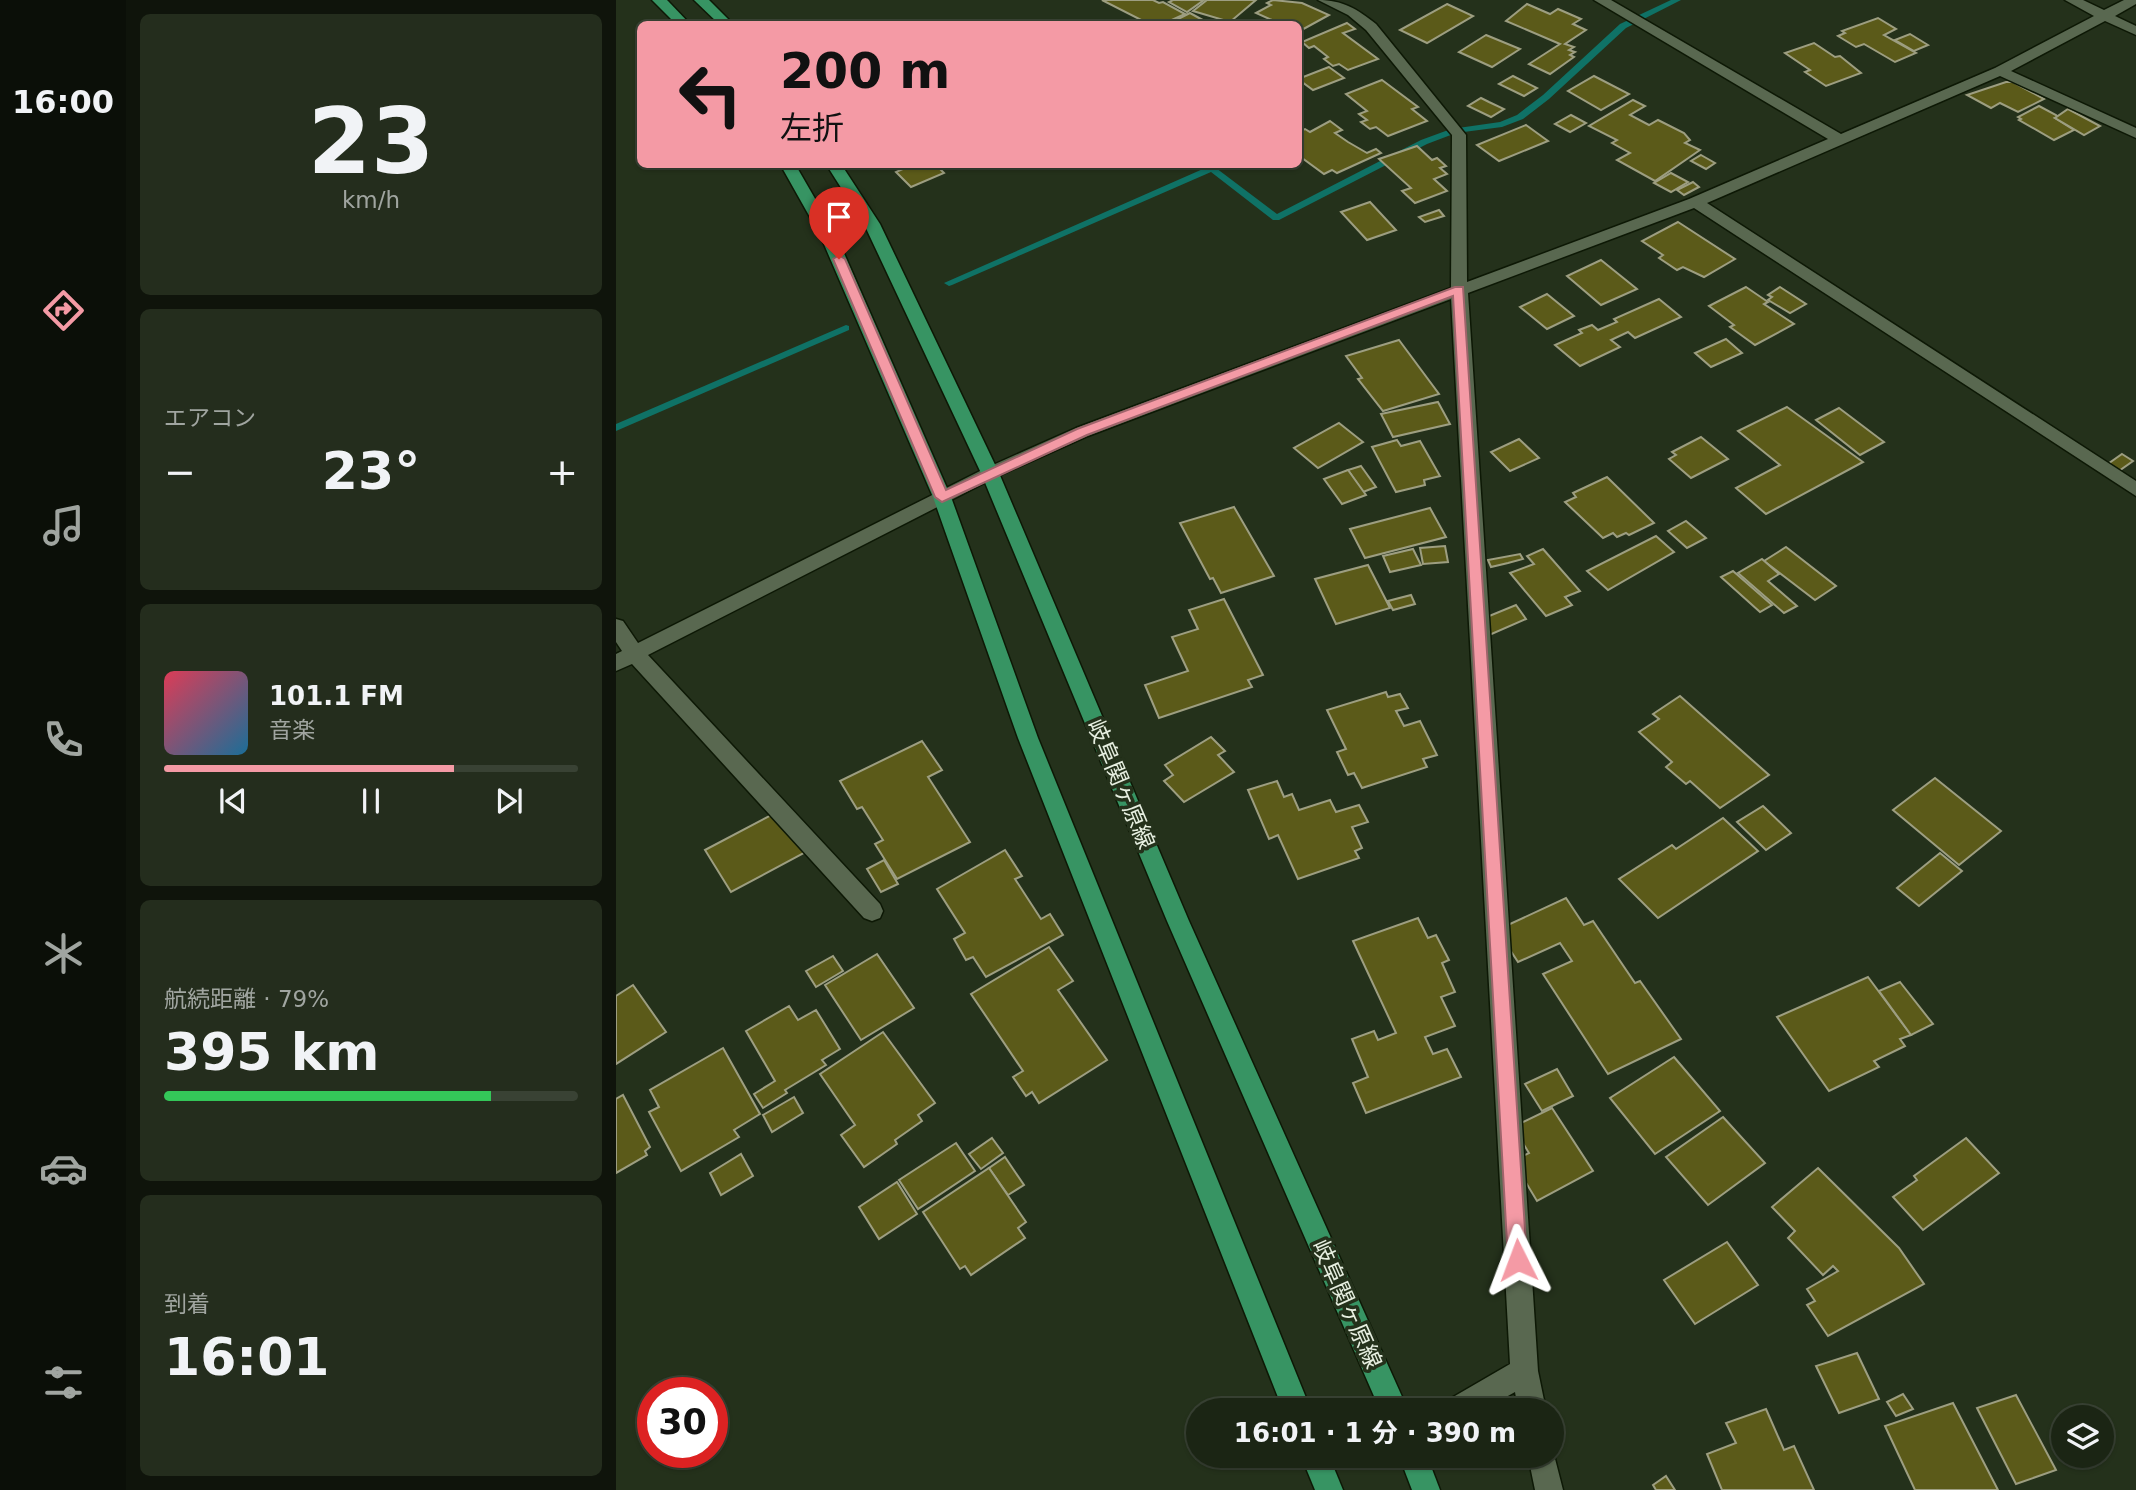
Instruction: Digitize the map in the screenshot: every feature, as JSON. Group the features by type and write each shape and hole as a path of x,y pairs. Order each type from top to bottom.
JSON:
{"main road":[{"path":"659,0 680,21"},
{"path":"701,0 723,21"},
{"path":"789,168 828,235 942,497 1028,738 1292,1398"},
{"name":"岐阜関ヶ原線","path":"836,168 872,225 990,473 1178,921 1389,1398"},
{"path":"1320,1468 1329,1490"},
{"path":"1418,1468 1426,1490"}],"street":[{"path":"1325,0 1353,12 1371,27 1459,135 1459,289 1524,1371 1530,1398"},
{"path":"1601,0 1840,140"},
{"path":"2072,0 2136,31"},
{"path":"626,658 990,473 1082,432 1695,202 2000,71 2134,0"},
{"path":"2000,71 2136,134"},
{"path":"1695,202 2136,490"},
{"path":"616,626 626,658 872,911"},
{"path":"1478,1398 1524,1371"},
{"path":"1544,1468 1549,1490"}],"building":[{"path":"1102,0 1153,0 1163,2 1185,14 1170,21 1143,21"},
{"path":"1204,0 1187,12 1169,2"},
{"path":"1207,0 1256,0 1231,21 1193,11"},
{"path":"1273,0 1302,3 1329,15 1302,30 1302,21 1274,21 1256,13 1271,5 1267,3"},
{"path":"1447,4 1473,16 1427,43 1400,30"},
{"path":"1527,4 1550,14 1558,9 1581,19 1573,24 1586,30 1565,44 1574,47 1569,50 1575,52 1570,55 1574,57 1550,74 1529,64 1560,44 1506,21"},
{"path":"1190,13 1205,21 1174,21"},
{"path":"1878,18 1896,29 1884,35 1916,53 1895,62 1864,44 1856,47 1838,36 1845,33 1842,31"},
{"path":"1347,23 1355,29 1343,33 1378,59 1348,70 1339,64 1333,66 1324,59 1328,57 1314,46 1309,48 1302,42"},
{"path":"1910,34 1928,45 1914,51 1895,40"},
{"path":"1486,35 1520,49 1492,67 1459,52"},
{"path":"1814,43 1835,57 1840,56 1861,73 1826,86 1805,72 1810,70 1785,53"},
{"path":"1329,67 1344,78 1313,90 1302,82 1302,77"},
{"path":"1513,76 1537,88 1524,96 1499,84"},
{"path":"1594,76 1629,94 1601,110 1568,91"},
{"path":"1382,80 1418,107 1412,109 1427,121 1388,136 1376,127 1370,129 1361,122 1367,120 1359,114 1367,111 1346,94"},
{"path":"2013,82 2044,99 2018,112 2000,103 1991,108 1967,95"},
{"path":"1481,98 1504,109 1491,117 1468,106"},
{"path":"1633,100 1645,106 1630,115 1649,125 1658,120 1684,133 1690,140 1685,143 1700,150 1655,181 1617,160 1630,153 1612,143 1617,140 1589,126"},
{"path":"2039,106 2056,115 2058,117 2055,118 2074,130 2054,140 2019,120 2021,119 2018,117"},
{"path":"2068,109 2100,126 2084,135 2055,118"},
{"path":"1571,115 1586,123 1570,132 1555,124"},
{"path":"1330,121 1342,130 1335,133 1348,142 1367,153 1376,149 1381,153 1337,173 1332,170 1324,174 1302,158 1302,130 1310,132"},
{"path":"1526,125 1548,141 1499,161 1477,145"},
{"path":"1417,146 1432,160 1437,158 1446,166 1440,168 1447,174 1434,179 1447,191 1415,203 1402,191 1411,188 1379,159"},
{"path":"1701,155 1715,163 1706,169 1691,161"},
{"path":"905,168 939,168 944,173 911,187 896,172"},
{"path":"1671,173 1688,182 1671,192 1654,183"},
{"path":"1693,182 1699,187 1684,195 1677,190"},
{"path":"1370,202 1396,230 1367,240 1341,212"},
{"path":"1439,210 1444,216 1425,222 1419,217"},
{"path":"1678,222 1735,259 1704,277 1683,267 1677,270 1659,258 1663,255 1642,241"},
{"path":"1601,260 1637,289 1601,305 1567,276"},
{"path":"1746,287 1768,302 1764,304 1794,324 1755,345 1730,327 1734,325 1709,306"},
{"path":"1780,287 1806,304 1790,313 1768,300 1772,297 1768,295"},
{"path":"1547,294 1574,316 1547,329 1520,307"},
{"path":"1659,299 1681,317 1635,338 1628,332 1611,340 1620,347 1580,366 1555,345 1582,333 1579,330 1592,325 1598,330 1617,322 1614,319"},
{"path":"1726,339 1742,353 1711,367 1695,353"},
{"path":"1399,340 1439,394 1383,411 1358,379 1362,378 1346,356"},
{"path":"1438,402 1450,424 1393,437 1381,414"},
{"path":"1787,407 1863,462 1766,514 1736,488 1780,465 1738,431"},
{"path":"1839,408 1884,442 1860,455 1816,420"},
{"path":"1339,423 1363,442 1318,468 1294,448"},
{"path":"1701,437 1728,459 1691,478 1669,459 1676,455 1672,452"},
{"path":"1519,439 1539,458 1510,471 1491,452"},
{"path":"1397,440 1401,446 1420,441 1440,476 1424,480 1425,485 1396,492 1372,447"},
{"path":"2122,454 2133,461 2116,473 2105,466"},
{"path":"1361,466 1376,487 1363,492 1348,470"},
{"path":"1348,470 1366,495 1342,504 1324,479"},
{"path":"1607,477 1654,523 1629,535 1626,533 1617,537 1613,533 1603,538 1565,502 1576,497 1573,493"},
{"path":"1234,507 1274,576 1221,593 1213,578 1210,579 1180,523"},
{"path":"1430,508 1446,537 1365,558 1350,529"},
{"path":"1686,521 1706,538 1687,548 1668,531"},
{"path":"1656,536 1674,552 1608,590 1587,571"},
{"path":"1445,546 1448,562 1423,564 1420,548"},
{"path":"1786,547 1836,586 1815,600 1764,561"},
{"path":"1413,549 1421,565 1390,572 1383,556"},
{"path":"1543,549 1580,591 1565,597 1572,605 1546,616 1510,573 1534,564 1527,556"},
{"path":"1520,554 1523,559 1491,567 1488,560"},
{"path":"1762,559 1779,574 1768,581 1797,606 1784,613 1738,573"},
{"path":"1368,565 1390,608 1336,624 1315,579"},
{"path":"1733,571 1772,605 1760,612 1721,577"},
{"path":"1411,595 1415,604 1393,610 1388,601"},
{"path":"1224,599 1263,675 1248,680 1252,687 1159,718 1145,685 1188,671 1172,637 1198,629 1189,610"},
{"path":"1516,605 1526,619 1487,636 1477,621"},
{"path":"1386,692 1388,697 1400,694 1408,708 1396,711 1404,726 1420,721 1437,755 1423,759 1427,767 1362,788 1354,773 1348,775 1337,752 1346,749 1327,710"},
{"path":"1680,696 1769,775 1720,808 1690,781 1686,784 1666,767 1672,762 1639,732 1659,719 1653,714"},
{"path":"1211,737 1225,751 1218,755 1234,772 1184,802 1164,781 1173,775 1165,765"},
{"path":"922,741 942,770 928,777 970,842 897,879 875,844 883,840 862,807 857,809 840,781"},
{"path":"1935,778 2001,831 1959,865 1893,810"},
{"path":"1277,781 1284,797 1292,794 1299,810 1330,800 1336,812 1359,805 1368,822 1352,827 1362,848 1355,851 1359,858 1298,879 1278,835 1269,839 1248,790"},
{"path":"1763,806 1791,833 1766,850 1737,822"},
{"path":"777,812 804,853 731,892 705,850"},
{"path":"1723,818 1758,851 1658,918 1619,879 1672,845 1676,849"},
{"path":"1005,850 1022,876 1015,879 1041,919 1050,914 1063,935 986,977 973,957 966,960 954,939 965,933 937,889"},
{"path":"1940,853 1962,871 1919,906 1897,888"},
{"path":"884,860 898,884 881,892 867,869"},
{"path":"1566,898 1584,925 1593,921 1635,983 1640,981 1681,1039 1608,1074 1543,974 1572,961 1560,943 1518,962 1497,930"},
{"path":"1418,918 1428,938 1436,935 1449,960 1442,963 1455,992 1441,997 1455,1026 1425,1037 1433,1054 1447,1049 1461,1077 1366,1113 1353,1083 1368,1077 1352,1039 1374,1031 1378,1040 1396,1033 1353,941"},
{"path":"1049,947 1073,981 1058,990 1107,1060 1039,1103 1032,1092 1026,1096 1013,1077 1023,1071 971,994"},
{"path":"877,954 914,1008 861,1040 825,985"},
{"path":"833,956 843,971 816,987 806,971"},
{"path":"1868,977 1911,1035 1900,1039 1905,1046 1874,1061 1879,1067 1829,1091 1777,1017"},
{"path":"1900,982 1933,1024 1911,1035 1879,991"},
{"path":"633,985 666,1032 616,1064 616,996"},
{"path":"789,1006 798,1020 816,1010 840,1049 822,1060 826,1065 785,1090 787,1093 763,1108 754,1094 775,1081 746,1031"},
{"path":"883,1032 935,1103 918,1115 922,1121 895,1140 897,1144 864,1167 841,1135 855,1125 820,1074"},
{"path":"723,1048 760,1114 734,1130 739,1137 681,1171 649,1112 659,1107 650,1090"},
{"path":"1674,1057 1720,1111 1655,1154 1610,1098"},
{"path":"1557,1069 1573,1096 1542,1111 1525,1084"},
{"path":"623,1095 650,1147 645,1151 647,1155 616,1173 616,1099"},
{"path":"794,1097 803,1113 772,1132 763,1115"},
{"path":"1552,1108 1593,1171 1537,1201 1513,1161 1529,1153 1513,1127"},
{"path":"1723,1117 1765,1163 1708,1205 1666,1157"},
{"path":"992,1138 1003,1153 981,1169 969,1154"},
{"path":"1966,1138 1999,1173 1923,1230 1893,1197 1917,1180 1914,1176"},
{"path":"956,1143 975,1171 918,1209 899,1180"},
{"path":"741,1154 753,1176 721,1195 710,1173"},
{"path":"1005,1157 1024,1185 1008,1195 989,1168"},
{"path":"989,1168 1026,1222 1018,1228 1025,1238 971,1275 965,1266 960,1269 923,1212"},
{"path":"1818,1168 1899,1248 1924,1284 1828,1336 1807,1305 1815,1301 1807,1289 1838,1271 1833,1266 1823,1275 1788,1238 1795,1231 1772,1207"},
{"path":"897,1182 917,1214 879,1239 859,1207"},
{"path":"1727,1242 1758,1285 1695,1324 1664,1280"},
{"path":"1857,1353 1879,1399 1839,1413 1816,1366"},
{"path":"1903,1394 1913,1409 1896,1416 1887,1402"},
{"path":"2016,1395 2051,1461 2051,1468 2056,1470 2016,1484 1977,1408"},
{"path":"1953,1403 1998,1490 1915,1490 1885,1426"},
{"path":"1766,1409 1784,1450 1794,1446 1814,1490 1722,1490 1707,1454 1736,1443 1726,1423"},
{"path":"1666,1476 1675,1490 1656,1490 1653,1485"}],"waterway":[{"path":"949,283 1212,168 1276,218 1424,142 1454,131 1502,124 1520,117 1546,97 1623,26 1677,0"},
{"path":"616,428 846,328"}],"route":[{"path":"839,259 942,497 1082,432 1459,289 1518,1260"}]}
